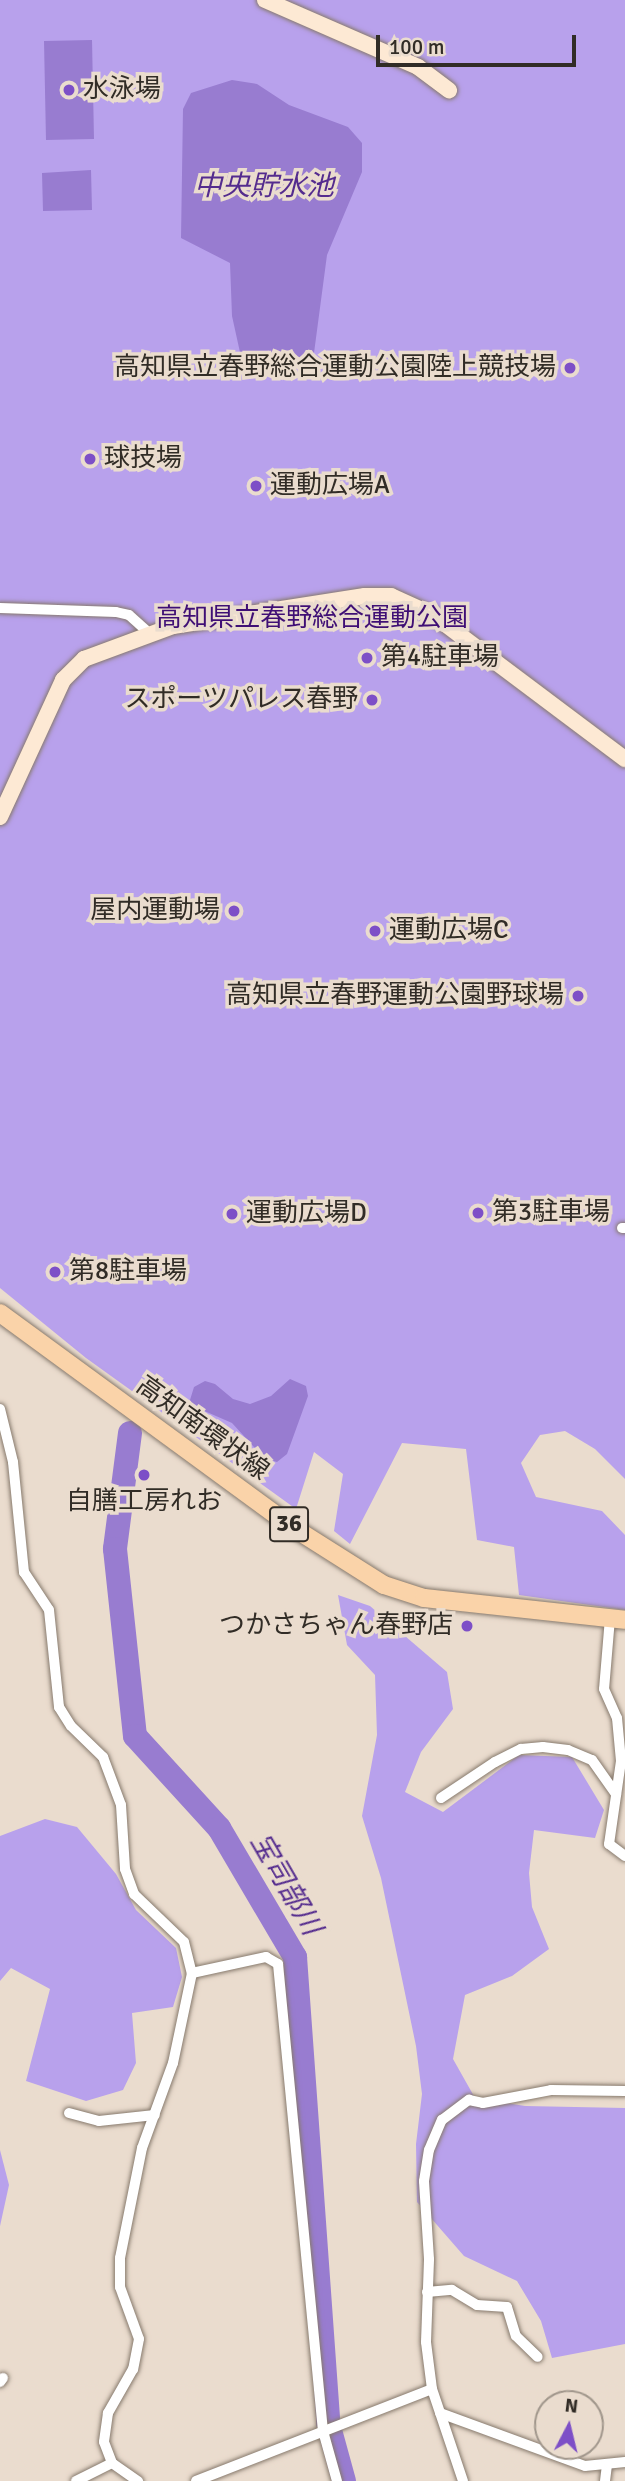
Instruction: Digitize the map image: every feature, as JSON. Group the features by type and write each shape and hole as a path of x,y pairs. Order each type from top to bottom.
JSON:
{"main road":[{"name":"高知南環状線","path":"0,1313 297,1530 384,1585 424,1598 617,1619"}],"street":[{"path":"265,0 418,67 449,90"},
{"path":"0,817 63,680 84,659 149,633 252,612 391,596 458,632 625,759"},
{"path":"0,608 116,612 129,615 149,633"},
{"path":"0,1409 13,1462 24,1572 49,1610 59,1707 71,1726 103,1757 121,1805 125,1869 134,1894 184,1942 192,1973 173,2063 142,2148 120,2258 120,2287 139,2339 133,2369 108,2413 104,2442 112,2463 138,2481"},
{"path":"617,1619 604,1689 617,1718 621,1761 609,1844 625,1856"},
{"path":"441,1798 521,1749 543,1747 568,1750 592,1760 616,1794"},
{"path":"192,1973 266,1957 278,1964 323,2431 337,2481"},
{"path":"463,2481 432,2389 424,2181 442,2120 469,2100 483,2103 551,2090 625,2091"},
{"path":"69,2113 99,2121 155,2115"},
{"path":"427,2292 452,2290 477,2305 507,2307 516,2336 538,2357"},
{"path":"196,2481 432,2389"},
{"path":"440,2413 585,2466 625,2462"},
{"path":"76,2481 112,2463"},
{"path":"605,2481 607,2465"}],"green space":[{"name":"高知県立春野総合運動公園","path":"0,0 625,0 625,1479 595,1449 565,1431 540,1435 521,1463 536,1497 602,1511 625,1535 625,1610 519,1595 514,1547 477,1540 466,1449 402,1443 350,1544 334,1531 343,1474 314,1452 296,1509 86,1358 0,1288"},
{"path":"338,1595 370,1606 447,1672 453,1709 421,1752 405,1792 443,1812 519,1755 572,1757 604,1810 595,1838 534,1830 529,1873 532,1907 549,1949 512,1976 465,1995 453,2059 475,2098 525,2106 625,2108 625,2344 552,2358 541,2321 517,2281 464,2256 417,2202 416,2144 422,2094 416,2046 381,1878 362,1816 377,1735 375,1675 347,1645"},
{"path":"45,1819 77,1827 116,1874 136,1910 176,1948 182,1977 173,2007 132,2013 136,2063 123,2090 86,2101 26,2081 50,1989 11,1968 0,1981 0,1836"},
{"path":"0,2150 9,2185 0,2226"}],"water":[{"name":"水泳場","path":"92,40 94,139 46,140 44,41"},
{"name":"中央貯水池","path":"232,80 257,84 289,105 348,127 362,143 362,172 327,255 314,353 307,358 243,366 232,316 230,263 181,238 183,109 191,93"},
{"path":"91,170 92,210 43,211 42,173"},
{"path":"290,1379 306,1386 308,1396 287,1454 277,1462 264,1458 232,1423 193,1406 190,1400 194,1387 205,1381 215,1384 233,1399 250,1404 271,1396"}],"waterway":[{"name":"宝司部川","path":"130,1433 115,1549 135,1736 219,1828 295,1957 328,2423 344,2481"}],"place":[{"name":"水泳場","path":"69,90"},
{"name":"高知県立春野総合運動公園陸上競技場","path":"570,368"},
{"name":"球技場","path":"90,459"},
{"name":"運動広場A","path":"256,486"},
{"name":"第4駐車場","path":"367,658"},
{"name":"スポーツパレス春野","path":"372,700"},
{"name":"屋内運動場","path":"234,911"},
{"name":"運動広場C","path":"375,931"},
{"name":"高知県立春野運動公園野球場","path":"578,996"},
{"name":"第3駐車場","path":"478,1213"},
{"name":"運動広場D","path":"232,1214"},
{"name":"第8駐車場","path":"55,1272"},
{"name":"自膳工房れお","path":"144,1475"},
{"name":"つかさちゃん春野店","path":"467,1626"}]}
